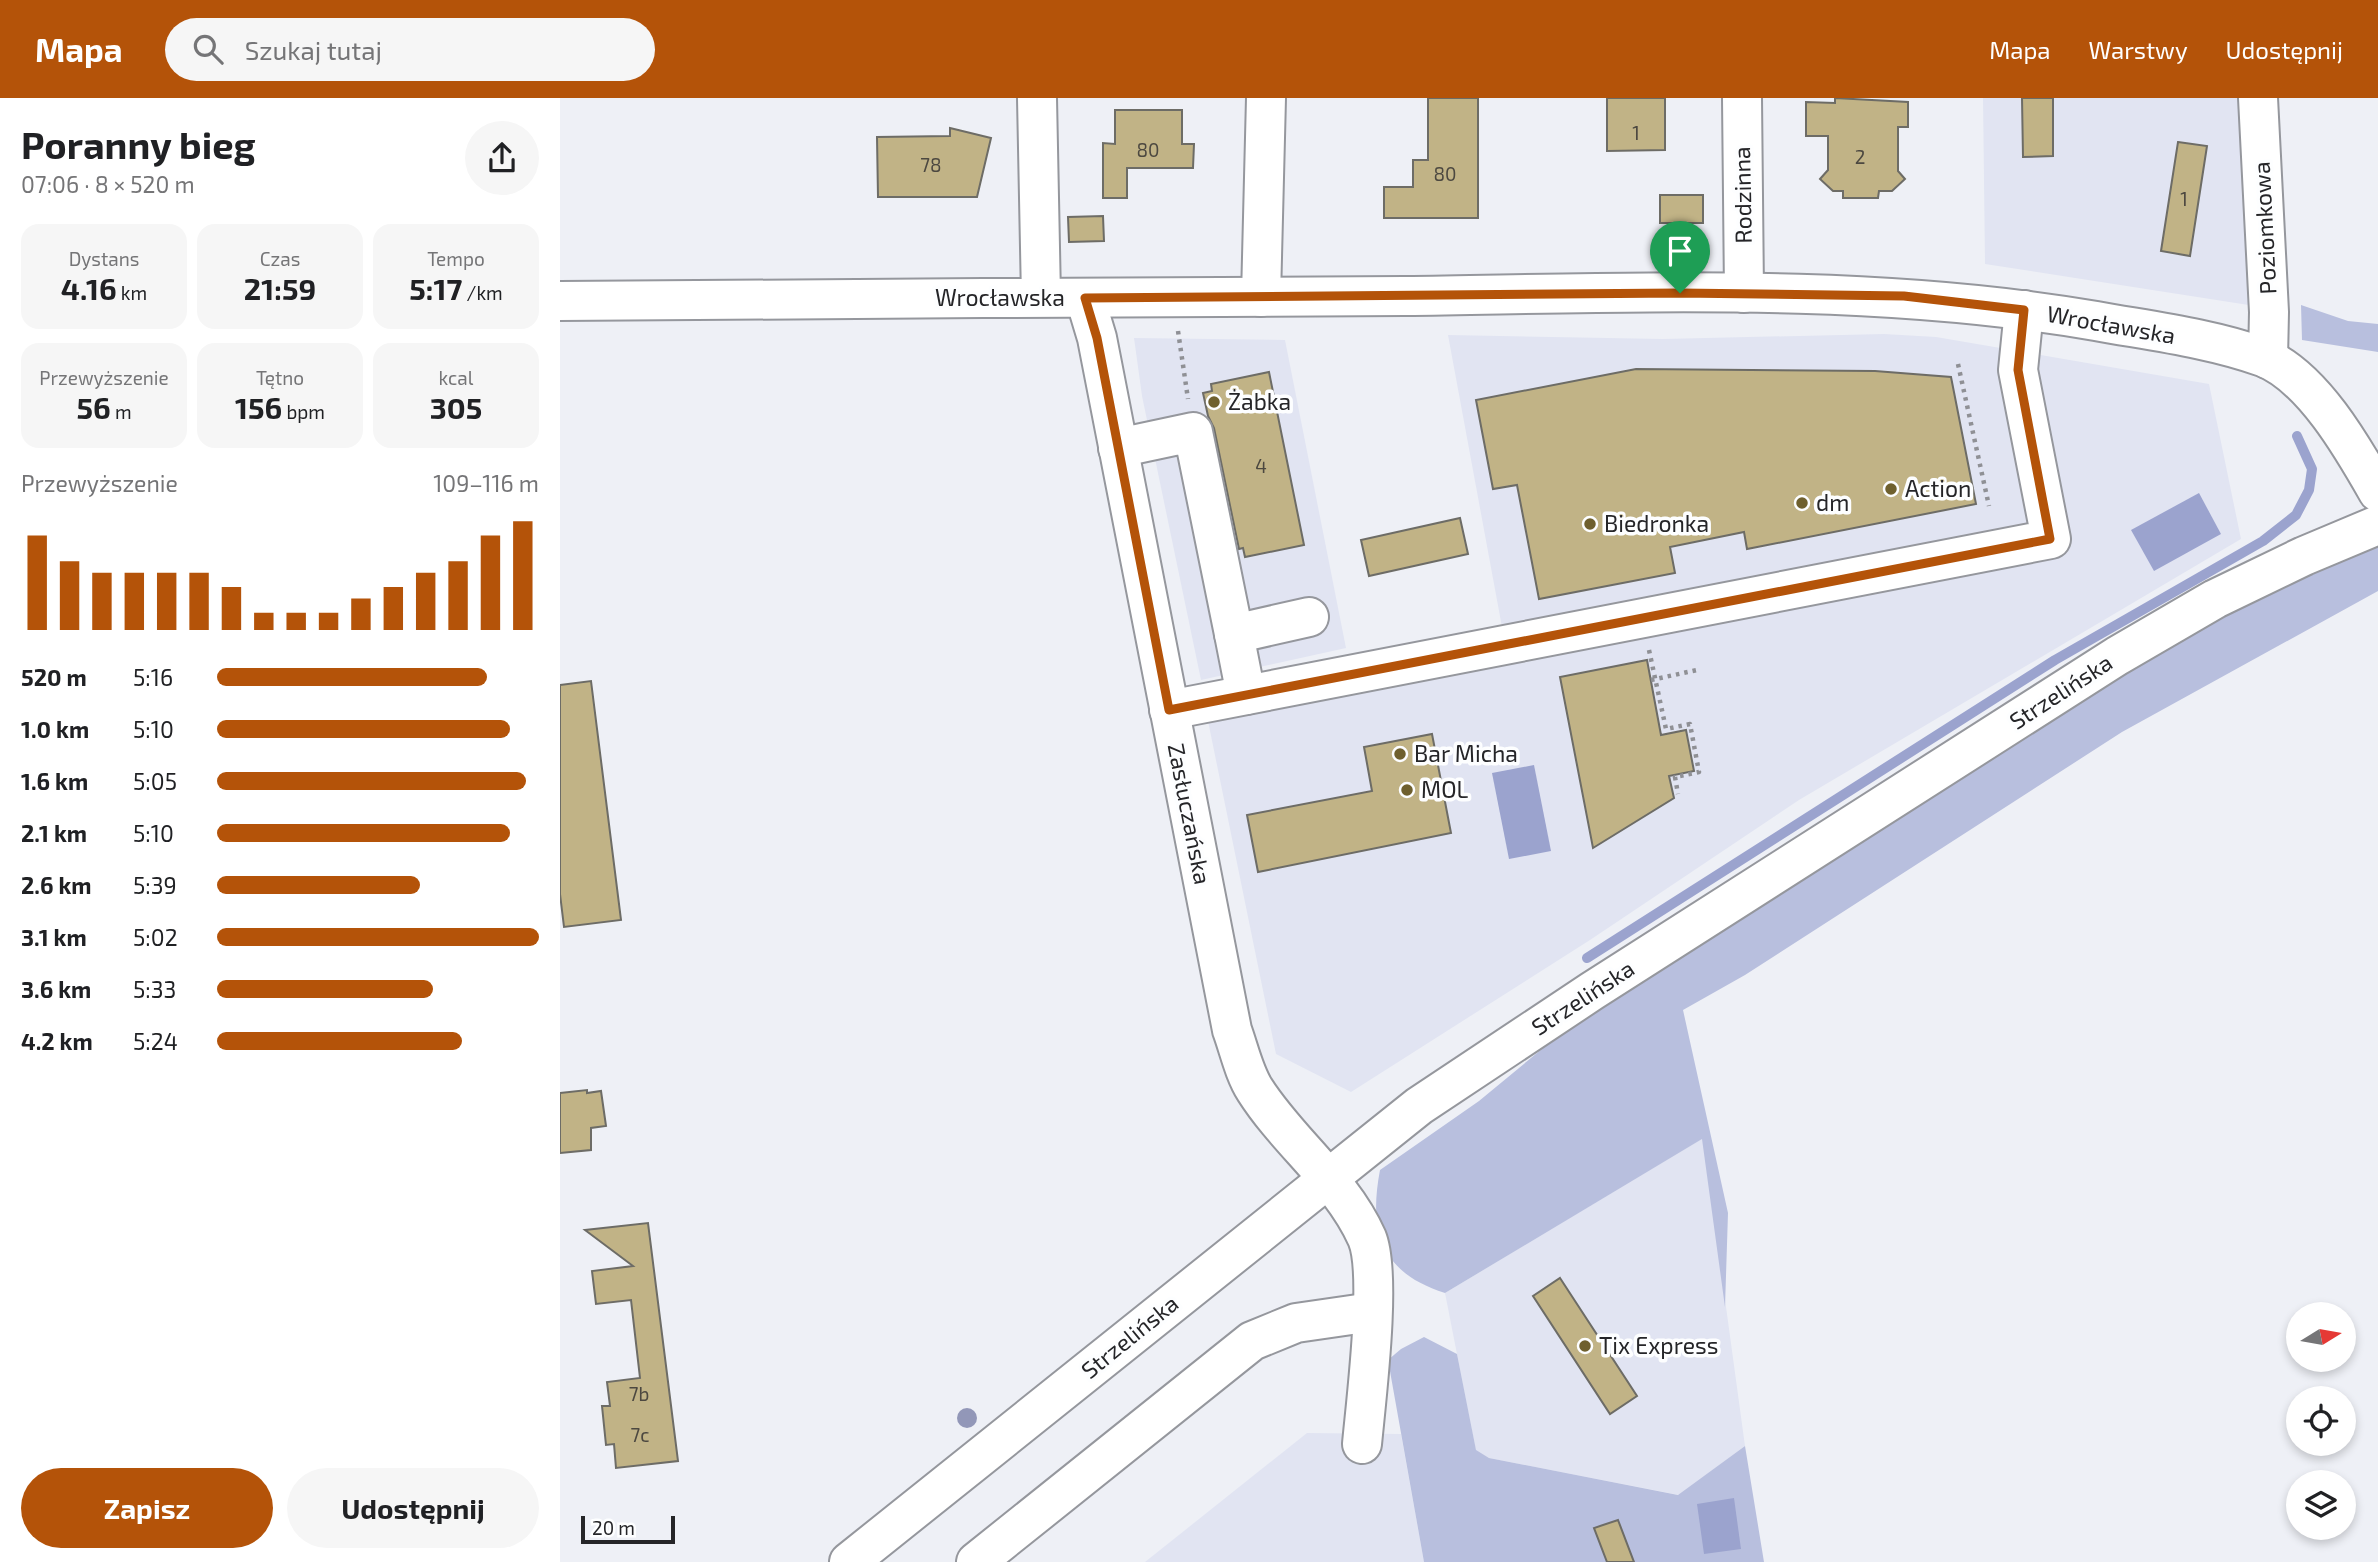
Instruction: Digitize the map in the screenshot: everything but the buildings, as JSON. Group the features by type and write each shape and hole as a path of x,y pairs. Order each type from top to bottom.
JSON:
{"street":[{"path":"1037,98 1041,298"},
{"path":"1261,297 1266,98"},
{"name":"Rodzinna","path":"1742,98 1744,293"},
{"name":"Poziomkowa","path":"2259,98 2269,312 2267,359"},
{"name":"Wrocławska","path":"560,301 1744,293 1904,296 2024,310 2122,326 2218,345 2267,359 2320,403 2356,453 2378,492"},
{"name":"Zasłuczańska","path":"1085,298 1097,338 1232,1030 1253,1088 1287,1133 1330,1179 1368,1239 1372,1267 1371,1312 1362,1444"},
{"path":"1169,710 2050,539 2018,370 2024,310"},
{"path":"1118,448 1193,432 1246,695"},
{"name":"Strzelińska","path":"849,1562 1419,1106 1592,991 2117,656 2215,599 2304,556 2378,525"},
{"path":"1234,634 1309,617"},
{"path":"976,1562 1252,1341 1296,1323 1371,1312"}],"path":[{"path":"1177,323 1193,432"},
{"path":"1958,364 1989,506"},
{"path":"1643,619 1653,679 1666,729 1690,724 1699,772 1675,777 1678,794"},
{"path":"1653,679 1698,670"}],"shaded area":[{"path":"1983,98 2242,98 2255,306 1985,264"},
{"path":"2301,305 2348,321 2378,324 2378,352 2302,340"},
{"path":"1884,334 1936,337 2209,384 2241,539 1799,800 1590,940 1351,1092 1276,1054 1208,721 1509,665 1448,335 1663,339"},
{"path":"1134,338 1285,340 1346,648 1201,680 1142,396"},
{"path":"2199,493 2221,534 2154,571 2131,530"},
{"path":"2378,544 2378,591 2122,732 1745,975 1683,1010 1728,1213 1725,1307 1702,1139 1445,1293 1424,1285 1394,1262 1384,1248 1376,1213 1380,1170 1479,1101 1600,1001 2242,600"},
{"path":"1534,765 1551,851 1509,859 1492,773"},
{"path":"1703,1138 1745,1446 1679,1495 1489,1458 1476,1451 1445,1293"},
{"path":"1424,1337 1457,1354 1476,1450 1489,1458 1678,1495 1745,1446 1764,1562 1424,1562 1388,1360 1401,1349"},
{"path":"1307,1433 1401,1434 1424,1562 1145,1562"},
{"path":"1734,1498 1741,1549 1704,1554 1697,1504"}],"waterway":[{"path":"1587,958 2055,660 2263,541 2296,515 2309,490 2312,469 2297,436"}],"place":[{"name":"Żabka","path":"1214,402"},
{"name":"Action","path":"1891,489"},
{"name":"dm","path":"1802,503"},
{"name":"Biedronka","path":"1590,524"},
{"name":"Bar Micha","path":"1400,754"},
{"name":"MOL","path":"1407,790"},
{"name":"Tix Express","path":"1585,1346"}],"route":[{"path":"1680,293 1904,296 2024,310 2017,355 2018,370 2050,539 1169,710 1097,338 1085,298 1680,293"}]}
